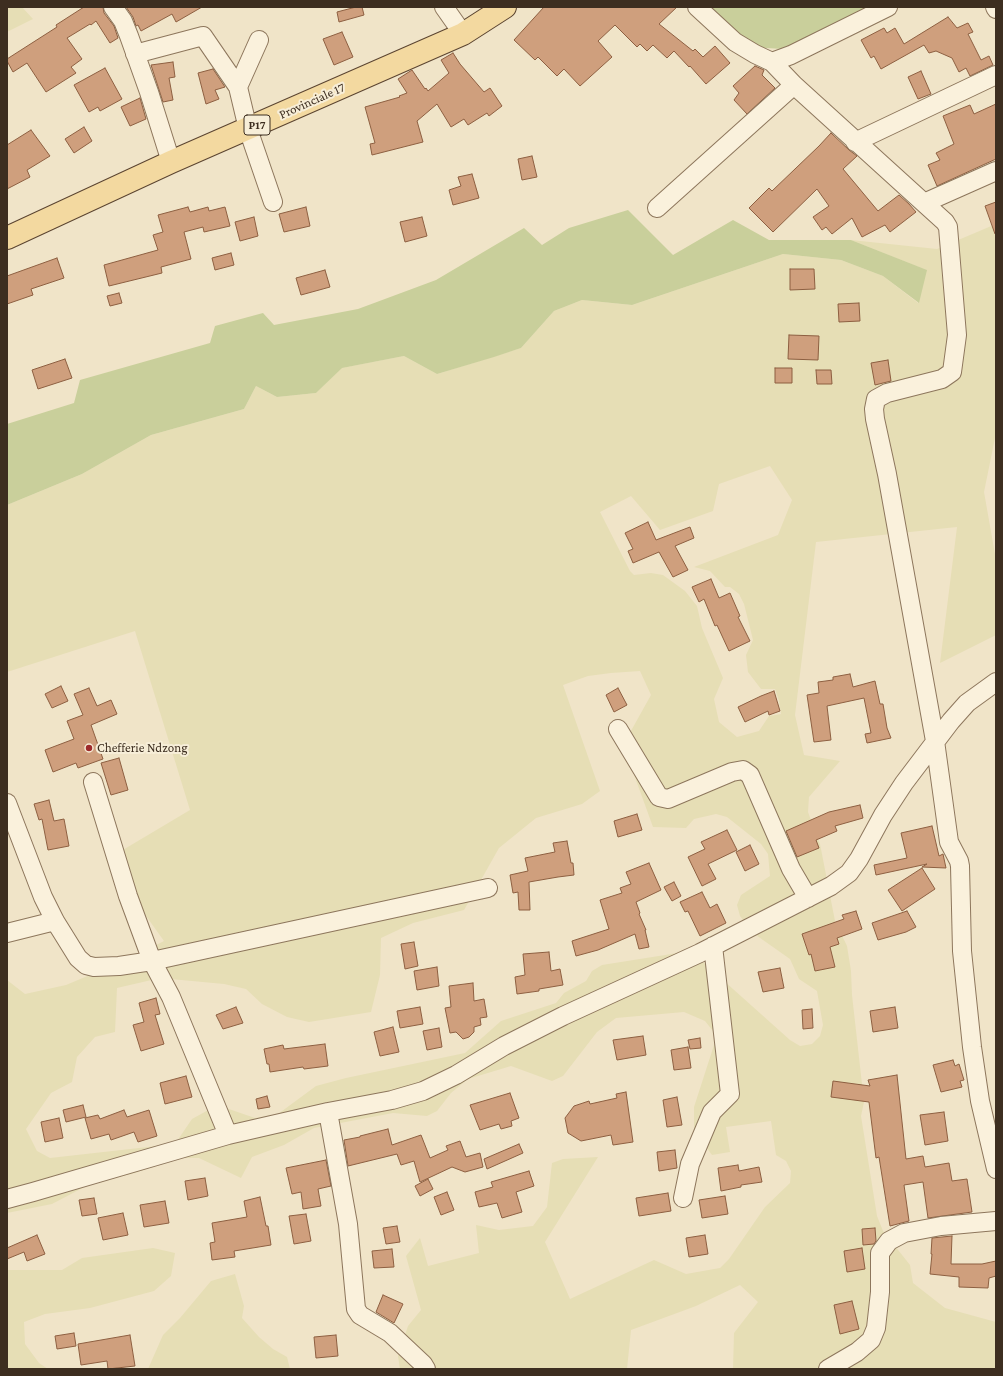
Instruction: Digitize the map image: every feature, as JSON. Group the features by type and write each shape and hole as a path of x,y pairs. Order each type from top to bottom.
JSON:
{"main road":[{"name":"Provinciale 17","path":"7,238 171,162 463,34 505,7"}],"street":[{"path":"113,7 123,21 149,92 171,162"},
{"path":"444,7 463,34"},
{"path":"697,7 735,42 772,62 794,85 855,142 945,222 948,227 957,335 952,372 942,379 887,393 876,399 874,409 935,742 949,842 960,866 962,951 972,1040 980,1101 996,1169"},
{"path":"772,62 791,55 888,7"},
{"path":"135,54 203,36 238,87 248,129 273,202"},
{"path":"238,87 259,40"},
{"path":"855,142 996,75"},
{"path":"657,208 794,85"},
{"path":"924,203 996,171"},
{"path":"7,1198 33,1192 228,1135 328,1112 392,1100 423,1091 456,1075 504,1046 563,1016 713,946 831,886 849,873 859,859 883,815 904,783 950,721 968,704 996,682"},
{"path":"618,729 659,797 668,799 732,772 743,770 750,775 789,863 808,898"},
{"path":"93,782 128,896 152,961 171,997 228,1135"},
{"path":"7,803 43,897 54,921 78,958 86,965 94,968 152,961 488,888"},
{"path":"7,933 54,921"},
{"path":"683,1198 690,1164 712,1112 730,1094 713,946"},
{"path":"328,1112 348,1224 356,1309 360,1315 390,1333 424,1364 426,1369"},
{"path":"828,1369 857,1352 871,1340 876,1328 880,1292 880,1253 889,1241 904,1233 940,1226 996,1221"}],"shaded area":[{"path":"7,7 22,7 33,19 7,32"},
{"path":"996,224 996,433 984,492 996,560 996,635 940,663 957,527 816,542 795,715 804,755 840,761 809,797 808,812 820,844 835,921 847,946 851,971 852,995 864,1102 861,1116 877,1216 883,1231 910,1265 913,1283 945,1308 996,1322 996,1369 733,1369 734,1333 758,1302 740,1285 696,1306 631,1330 627,1369 400,1369 398,1356 408,1326 421,1310 406,1256 420,1238 428,1266 479,1253 476,1225 499,1230 533,1226 547,1207 552,1163 563,1159 598,1157 545,1242 570,1299 654,1260 686,1274 720,1268 729,1259 765,1207 790,1183 791,1171 786,1161 776,1155 771,1121 726,1127 730,1152 712,1155 700,1139 694,1129 694,1107 715,1042 713,1031 705,1021 684,1012 616,1018 597,1032 563,1076 552,1081 511,1066 468,1079 451,1093 437,1111 427,1116 393,1113 314,1128 284,1145 252,1157 241,1178 199,1158 177,1158 135,1173 92,1183 52,1204 7,1213 7,980 25,994 66,985 133,957 164,941 106,860 190,810 135,631 7,672 7,505 82,474 151,435 244,409 256,386 277,397 316,393 341,368 404,356 437,374 521,348 554,311 582,300 632,305 783,254 841,260 883,276 918,303 926,270 851,240 937,249","holes":["770,466 792,500 778,535 694,567 710,571 725,587 730,587 739,594 744,604 753,640 746,655 748,672 761,689 775,689 779,701 781,714 769,716 759,731 737,737 719,722 714,699 723,678 702,628 697,606 685,591 663,575 651,573 634,575 630,571 600,512 631,496 660,530 713,511 719,484","640,671 651,695 627,738 628,758 653,827 686,828 694,819 716,814 727,817 761,844 768,854 770,876 741,895 737,905 740,916 753,933 790,959 799,979 817,991 823,1025 820,1036 812,1044 800,1046 790,1040 695,955 684,952 602,965 592,971 586,981 564,993 556,1003 501,1021 465,1053 346,1078 316,1086 278,1114 255,1118 223,1107 212,1108 192,1119 177,1141 166,1145 50,1158 37,1151 26,1129 51,1093 72,1082 77,1057 95,1037 115,1032 117,988 160,978 224,984 246,989 262,1004 287,1017 309,1022 371,1012 380,975 381,938 413,923 464,910 499,848 536,818 582,804 600,791 563,685 588,676"]},
{"path":"153,1248 175,1253 171,1276 154,1291 90,1308 45,1314 24,1322 25,1344 39,1363 48,1369 7,1369 7,1270 62,1270 82,1258"},
{"path":"235,1274 244,1306 242,1318 259,1337 273,1349 287,1357 290,1369 148,1369 163,1335 180,1318 211,1281"}],"green space":[{"path":"710,7 873,7 782,49 752,47"},
{"path":"628,210 673,255 733,220 769,240 851,240 927,270 919,303 883,276 841,260 783,254 632,305 582,300 554,311 521,348 437,374 404,356 342,368 316,393 277,397 256,386 244,409 151,435 82,474 7,505 7,424 74,403 80,380 210,343 215,326 263,313 274,325 358,309 436,280 524,228 542,245 569,228"}],"building":[{"path":"84,7 103,7 104,13 114,26 118,38 110,43 96,21 67,38 82,59 71,67 76,73 46,92 27,63 13,72 7,59 57,27 56,25"},
{"path":"126,7 202,7 176,22 172,14 141,31 138,25 136,26 133,17"},
{"path":"362,7 364,15 339,22 337,12"},
{"path":"544,7 677,7 659,24 693,51 695,49 703,57 715,46 730,63 706,84 674,51 667,58 653,45 647,51 640,44 637,47 615,25 598,41 612,57 580,86 564,69 557,76 538,57 535,60 514,40"},
{"path":"948,17 957,28 968,23 973,32 968,34 981,60 989,56 993,65 970,76 966,68 959,72 952,58 936,51 929,53 924,45 881,69 874,56 871,58 861,40 884,28 887,33 895,28 904,44"},
{"path":"342,32 353,57 334,65 323,39"},
{"path":"453,53 460,64 484,92 490,88 502,106 489,116 487,113 468,125 464,119 451,127 437,104 417,121 423,142 372,155 370,144 375,143 365,107 400,97 399,96 407,93 398,79 412,70 428,91 449,73 441,60"},
{"path":"173,62 175,77 169,78 173,100 163,102 151,65"},
{"path":"755,66 764,70 762,75 775,88 747,114 734,100 739,93 733,86"},
{"path":"105,68 122,99 100,111 98,107 89,112 74,85"},
{"path":"213,69 225,87 215,90 219,99 206,104 198,73"},
{"path":"921,71 931,94 918,99 908,77"},
{"path":"140,98 146,119 130,126 121,107"},
{"path":"996,104 996,159 937,186 928,165 940,160 936,153 954,144 943,116 970,105 974,114"},
{"path":"84,127 92,141 74,153 65,139"},
{"path":"31,130 50,156 27,170 30,177 7,189 7,145"},
{"path":"831,133 857,156 843,169 878,211 899,195 916,212 890,232 885,225 862,237 852,218 832,234 826,227 822,230 813,217 829,206 817,189 773,232 749,208 769,188 772,191"},
{"path":"532,156 537,177 522,180 518,159"},
{"path":"472,174 479,198 453,205 449,190 461,186 458,177"},
{"path":"996,202 996,233 995,234 985,206"},
{"path":"188,207 190,212 208,207 209,211 225,207 230,226 204,232 203,227 184,232 191,259 161,267 162,273 109,286 104,265 158,250 153,235 163,232 158,215"},
{"path":"306,207 310,226 284,232 279,214"},
{"path":"254,217 258,236 240,241 235,222"},
{"path":"422,217 427,236 405,242 400,222"},
{"path":"231,253 234,265 215,270 212,258"},
{"path":"57,258 64,278 31,289 33,295 7,304 7,276"},
{"path":"790,269 814,269 815,289 790,290"},
{"path":"325,270 330,287 301,295 296,278"},
{"path":"119,293 122,303 110,306 107,296"},
{"path":"859,303 860,321 839,322 838,304"},
{"path":"789,335 819,336 818,360 788,359"},
{"path":"65,359 72,378 38,389 32,370"},
{"path":"888,360 891,381 875,385 871,363"},
{"path":"775,368 792,368 792,383 775,383"},
{"path":"816,370 831,370 832,384 817,384"},
{"path":"648,522 656,540 690,527 694,538 675,546 688,570 673,577 659,552 633,563 628,551 633,549 625,533"},
{"path":"711,579 719,598 730,593 740,616 738,617 750,641 729,651 717,625 715,626 704,599 699,602 692,587"},
{"path":"850,674 853,687 875,681 880,704 883,704 887,728 891,738 867,743 865,734 871,733 864,698 827,706 831,740 814,742 807,695 819,693 818,682 833,680 833,677"},
{"path":"61,686 68,701 52,708 45,694"},
{"path":"89,688 97,706 111,700 117,714 91,725 103,759 78,768 76,763 53,772 45,750 74,739 67,721 83,715 74,694"},
{"path":"618,688 627,705 614,712 606,695"},
{"path":"774,691 780,711 769,715 768,711 745,722 738,707"},
{"path":"119,758 128,790 111,795 101,763"},
{"path":"49,800 54,821 64,819 69,846 48,850 42,819 39,820 34,804"},
{"path":"860,805 863,818 835,826 837,831 816,840 819,848 797,857 786,831 829,812"},
{"path":"637,814 642,830 618,837 614,821"},
{"path":"932,826 939,856 943,854 946,868 922,867 927,864 876,875 874,865 907,858 901,833"},
{"path":"727,830 737,850 708,864 716,879 702,886 688,857 705,849 701,842"},
{"path":"567,841 571,863 573,863 574,875 529,882 530,910 519,910 518,892 513,893 510,875 528,871 525,858 555,852 553,843"},
{"path":"750,845 759,864 745,871 736,852"},
{"path":"649,863 661,890 636,902 640,913 639,914 646,930 649,947 639,949 635,934 598,950 576,956 572,941 609,929 600,900 622,893 620,888 631,884 626,872"},
{"path":"922,868 935,889 902,911 888,890"},
{"path":"674,882 681,896 672,901 664,887"},
{"path":"702,892 710,908 717,904 726,923 700,936 688,911 685,912 680,902"},
{"path":"856,911 862,929 837,938 839,944 830,947 835,967 815,971 811,954 809,955 802,934 844,919 842,915"},
{"path":"907,911 916,927 906,932 878,940 872,923"},
{"path":"414,942 418,966 405,969 401,944"},
{"path":"549,952 551,971 560,969 563,985 539,989 539,991 517,994 515,977 525,975 523,954"},
{"path":"437,967 439,986 417,990 414,971"},
{"path":"780,968 784,988 763,992 758,972"},
{"path":"473,983 474,1001 484,999 487,1017 480,1018 481,1025 474,1027 474,1032 469,1037 463,1039 456,1032 450,1033 445,1008 451,1007 449,986"},
{"path":"156,998 160,1014 155,1015 164,1044 141,1051 133,1025 144,1022 139,1003"},
{"path":"236,1007 243,1023 223,1029 216,1015"},
{"path":"420,1007 423,1024 400,1028 397,1011"},
{"path":"895,1007 898,1028 873,1032 870,1011"},
{"path":"812,1009 813,1028 803,1029 802,1010"},
{"path":"393,1027 399,1052 380,1056 374,1032"},
{"path":"439,1028 442,1047 427,1050 423,1031"},
{"path":"643,1036 646,1055 617,1060 613,1040"},
{"path":"700,1038 701,1048 690,1049 688,1040"},
{"path":"325,1044 328,1066 304,1069 303,1067 270,1072 264,1049 283,1045 284,1049"},
{"path":"688,1047 691,1068 674,1070 671,1050"},
{"path":"953,1060 955,1066 959,1064 964,1080 960,1081 962,1087 941,1092 933,1065"},
{"path":"897,1075 906,1159 923,1156 925,1167 949,1163 952,1181 967,1179 972,1212 928,1218 923,1182 904,1185 909,1221 890,1226 879,1157 876,1158 869,1102 831,1097 833,1081 870,1086 868,1080"},
{"path":"186,1076 192,1097 165,1104 160,1083"},
{"path":"626,1092 633,1142 613,1145 611,1135 581,1141 568,1133 565,1118 574,1106 589,1101 590,1104 617,1098 616,1094"},
{"path":"510,1093 519,1118 511,1121 512,1126 501,1129 499,1124 480,1130 470,1105"},
{"path":"267,1096 270,1107 258,1109 256,1099"},
{"path":"677,1097 682,1125 667,1127 663,1100"},
{"path":"83,1105 86,1117 66,1122 63,1110"},
{"path":"124,1110 127,1117 149,1110 157,1136 138,1142 134,1132 111,1140 109,1134 91,1139 85,1118 98,1115 100,1119"},
{"path":"944,1112 948,1141 925,1145 920,1115"},
{"path":"59,1118 63,1138 45,1142 41,1122"},
{"path":"388,1129 392,1145 421,1135 430,1158 448,1150 446,1146 460,1141 466,1157 480,1153 483,1167 465,1172 452,1167 420,1182 414,1161 401,1165 397,1154 348,1166 344,1140"},
{"path":"519,1144 523,1153 487,1169 484,1159"},
{"path":"675,1150 677,1168 659,1171 657,1152"},
{"path":"326,1160 331,1186 318,1189 321,1206 303,1209 301,1192 292,1194 286,1168"},
{"path":"738,1165 739,1171 759,1167 762,1182 741,1185 741,1187 721,1191 718,1168"},
{"path":"529,1171 534,1186 516,1192 522,1212 502,1218 497,1203 479,1207 475,1192 493,1187 491,1182"},
{"path":"205,1178 208,1196 188,1200 185,1181"},
{"path":"428,1179 433,1189 420,1196 415,1186"},
{"path":"447,1192 454,1210 441,1215 434,1197"},
{"path":"668,1193 671,1211 639,1216 636,1198"},
{"path":"725,1196 728,1214 702,1218 699,1200"},
{"path":"260,1197 266,1226 268,1226 271,1245 234,1251 235,1257 212,1260 210,1243 215,1242 212,1223 247,1217 244,1201"},
{"path":"94,1198 97,1214 82,1216 79,1200"},
{"path":"165,1201 169,1223 144,1227 140,1205"},
{"path":"123,1213 128,1235 103,1240 98,1218"},
{"path":"306,1214 311,1241 294,1244 289,1216"},
{"path":"397,1226 400,1242 386,1244 383,1228"},
{"path":"875,1228 876,1241 874,1244 863,1245 862,1229"},
{"path":"37,1235 45,1254 27,1261 24,1252 7,1259 7,1248"},
{"path":"705,1235 708,1254 689,1257 686,1238"},
{"path":"952,1236 951,1264 982,1264 996,1261 996,1276 989,1278 988,1288 959,1287 959,1277 930,1274 932,1238"},
{"path":"862,1248 865,1269 847,1272 844,1251"},
{"path":"392,1249 394,1267 374,1268 372,1251"},
{"path":"383,1295 403,1304 394,1323 376,1312"},
{"path":"852,1301 859,1329 840,1334 834,1305"},
{"path":"74,1333 76,1346 57,1349 55,1336"},
{"path":"130,1335 135,1366 108,1369 107,1361 81,1365 78,1344"},
{"path":"336,1335 338,1356 316,1358 314,1337"}],"place":[{"name":"Chefferie Ndzong","path":"89,748"}]}
